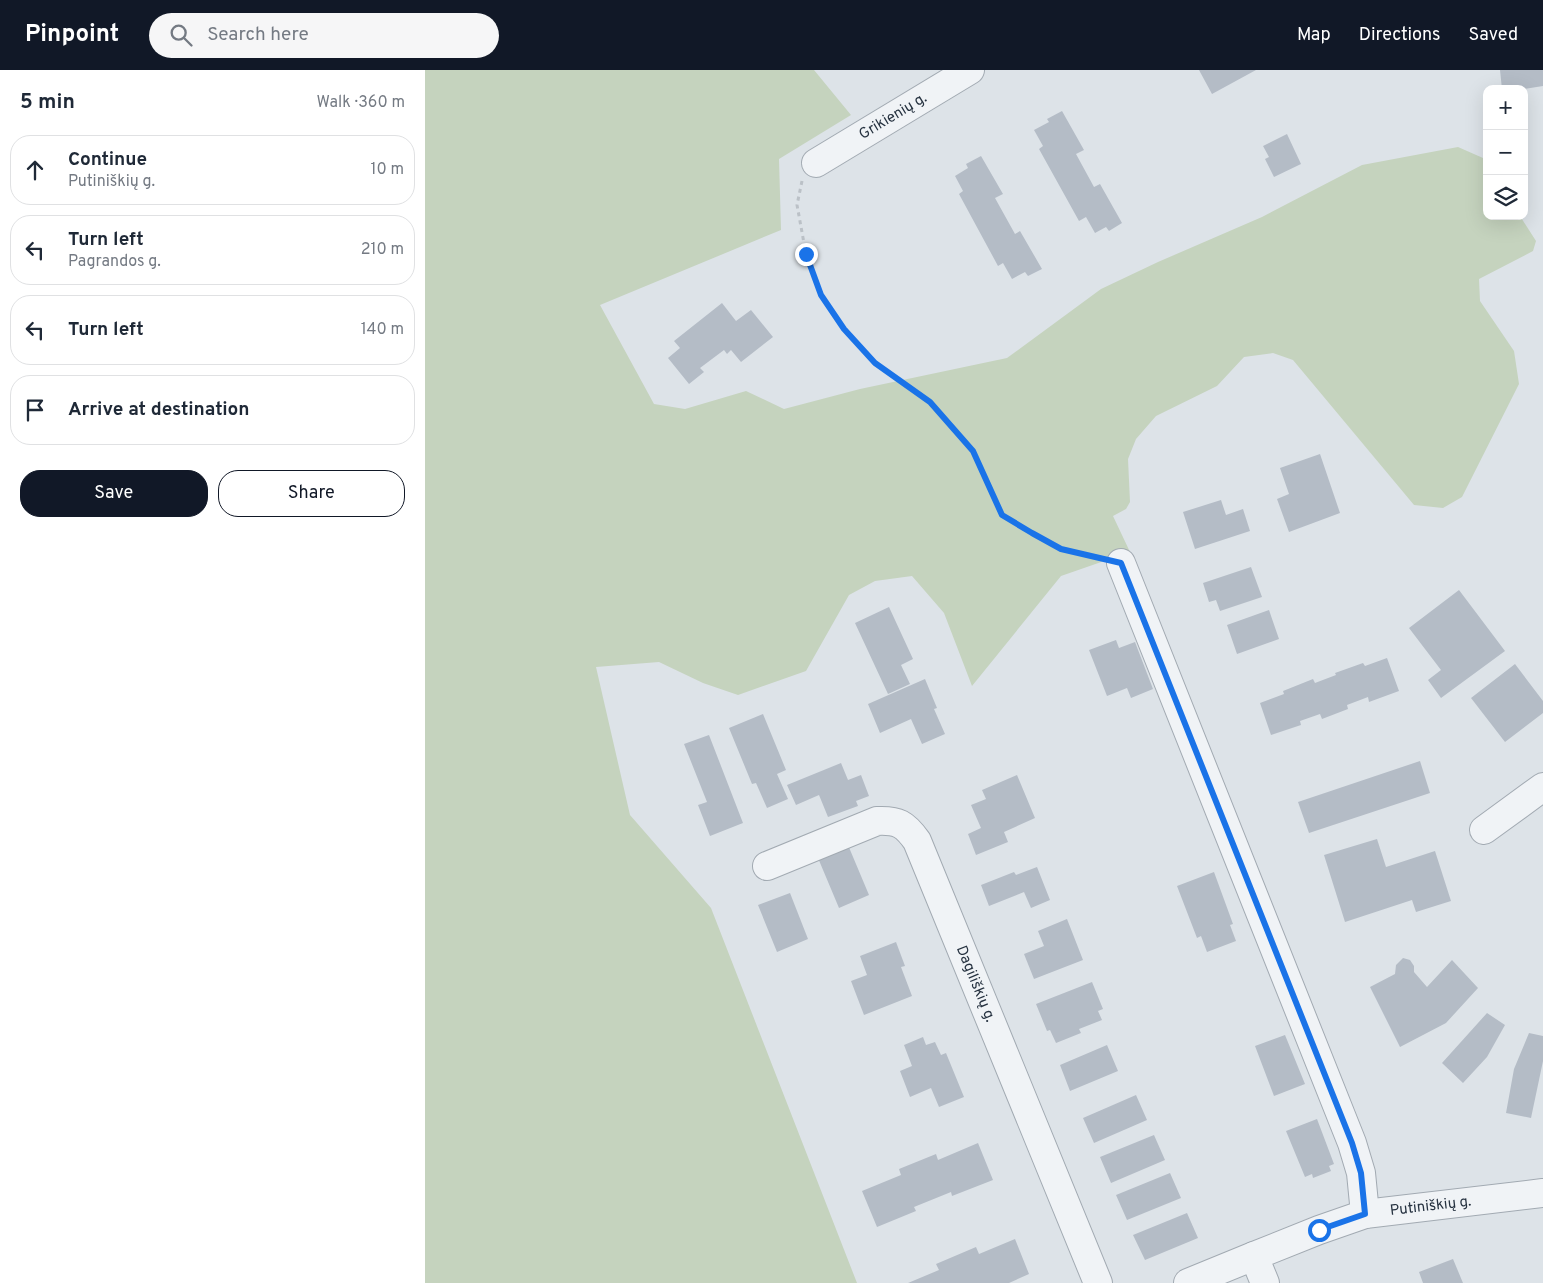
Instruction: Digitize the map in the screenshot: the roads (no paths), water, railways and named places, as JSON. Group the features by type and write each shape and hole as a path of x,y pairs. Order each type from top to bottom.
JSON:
{"street":[{"name":"Grikienių g.","path":"816,163 970,70"},
{"path":"1121,563 1352,1143 1361,1173 1365,1214"},
{"path":"1484,830 1543,787"},
{"name":"Dagiliškių g.","path":"767,866 877,821 893,820 909,830 917,841 1098,1283"},
{"name":"Putiniškių g.","path":"1254,1256 1365,1214 1543,1193"},
{"path":"1188,1283 1254,1256 1265,1283"}]}
